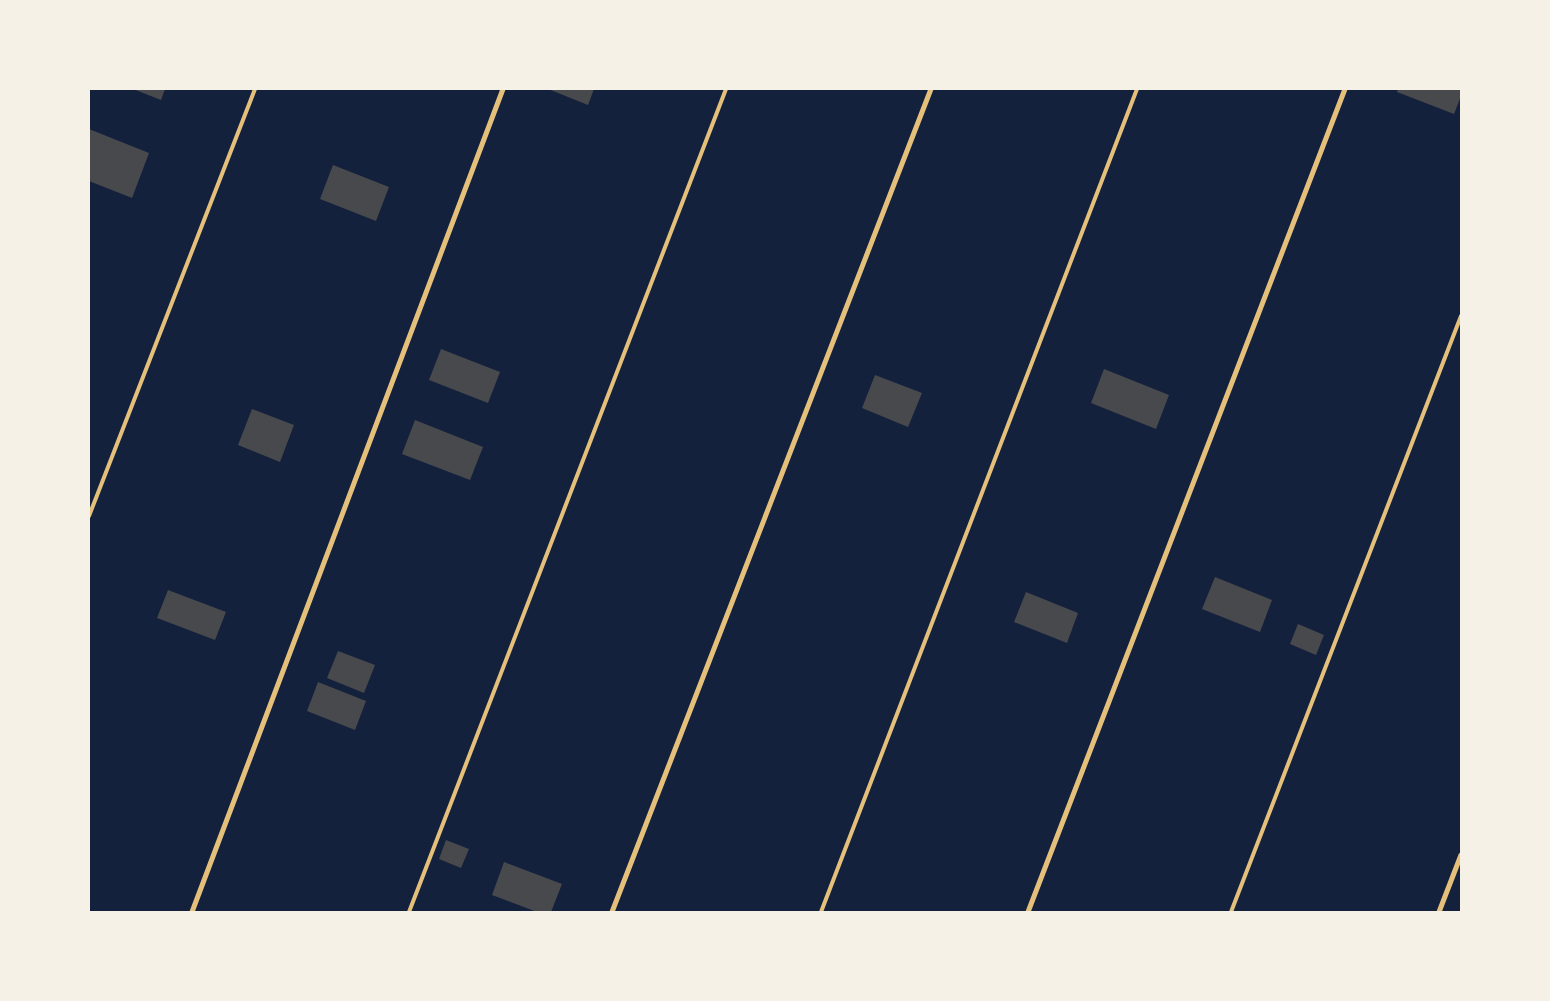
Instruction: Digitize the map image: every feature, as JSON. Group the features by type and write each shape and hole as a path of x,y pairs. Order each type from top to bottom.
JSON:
{"street":[{"path":"192,912 503,89"},
{"path":"612,912 931,89"},
{"path":"1028,912 1345,89"},
{"path":"1439,912 1461,854"}],"lane":[{"path":"89,516 255,89"},
{"path":"409,912 726,89"},
{"path":"821,912 1138,89"},
{"path":"1232,912 1461,316"}],"building":[{"path":"133,89 165,89 161,100"},
{"path":"548,89 594,89 588,105"},
{"path":"1398,89 1461,89 1461,96 1454,114 1397,92"},
{"path":"89,129 149,153 132,198 89,181"},
{"path":"333,165 389,187 376,221 320,199"},
{"path":"441,349 500,372 488,403 429,380"},
{"path":"1104,369 1169,395 1156,429 1091,403"},
{"path":"875,375 922,393 908,427 862,408"},
{"path":"252,409 294,425 280,462 238,445"},
{"path":"415,420 483,447 470,480 402,454"},
{"path":"1215,577 1272,600 1260,632 1202,609"},
{"path":"168,590 226,612 215,640 157,618"},
{"path":"1026,592 1078,613 1067,643 1014,622"},
{"path":"1298,624 1324,635 1316,655 1290,644"},
{"path":"338,651 375,665 364,693 327,678"},
{"path":"318,682 366,701 355,730 307,711"},
{"path":"446,840 469,849 461,868 439,859"},
{"path":"504,862 562,884 551,912 537,912 492,895"}]}
